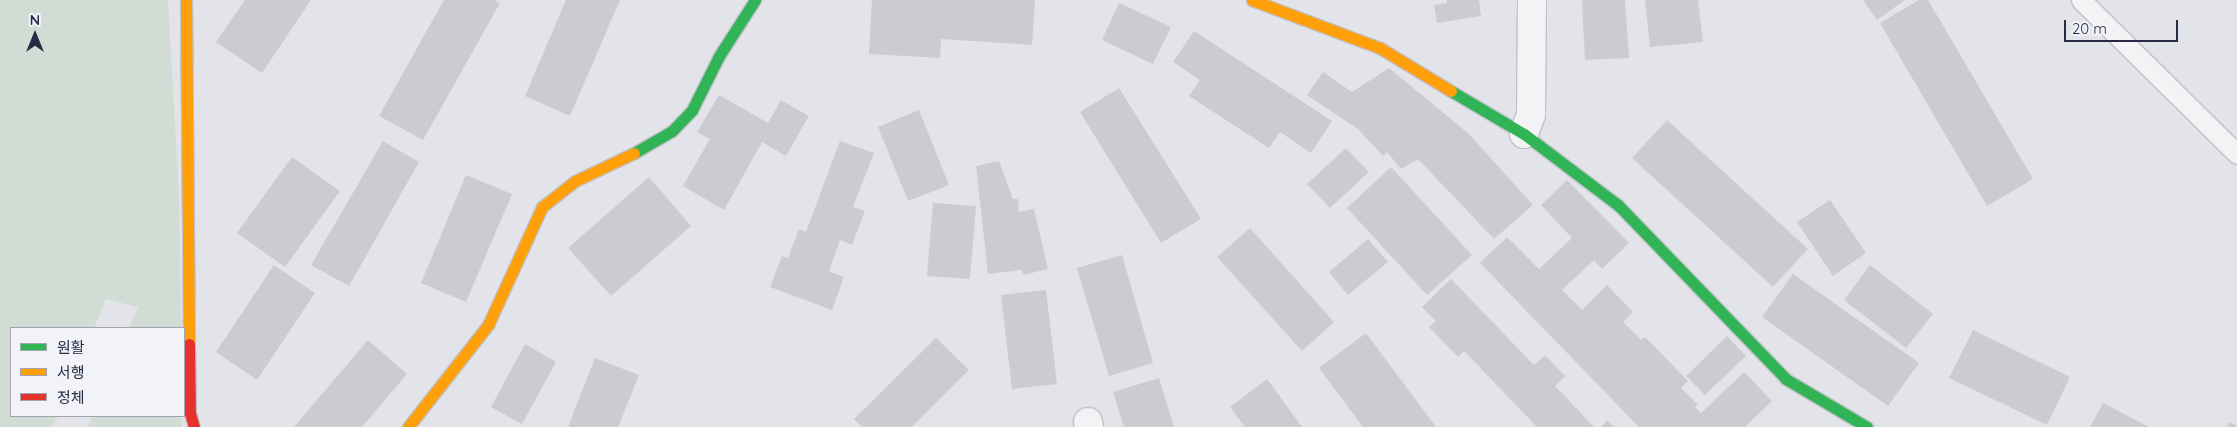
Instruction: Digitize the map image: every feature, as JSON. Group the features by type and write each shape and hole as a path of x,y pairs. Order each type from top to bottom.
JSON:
{"street":[{"path":"186,0 190,413 194,427"},
{"path":"408,427 488,325 542,206 574,181 635,153 672,131 692,110 719,56 755,0"},
{"path":"1252,0 1380,48 1524,134 1618,205 1786,379 1866,427"},
{"path":"1524,134 1531,115 1532,0"}],"lane":[{"path":"2081,0 2237,154"}],"shaded area":[{"path":"0,0 168,0 179,195 181,327 129,327 138,307 106,299 94,327 10,327 10,417 58,417 51,427 0,427"},
{"path":"92,417 181,417 182,427 88,427"}],"building":[{"path":"245,0 311,0 262,73 216,42"},
{"path":"444,0 494,0 500,3 423,140 379,116"},
{"path":"566,0 620,0 570,116 525,96"},
{"path":"872,0 1035,0 1032,45 941,39 940,58 869,54"},
{"path":"1447,0 1479,0 1481,16 1437,23 1434,5 1447,3"},
{"path":"1582,0 1625,0 1629,58 1585,60"},
{"path":"1645,0 1698,0 1703,42 1650,47"},
{"path":"1863,0 1905,0 1877,20"},
{"path":"1919,0 1928,0 2033,179 1987,206 1880,23"},
{"path":"1119,3 1171,27 1153,64 1102,40"},
{"path":"1194,31 1332,121 1311,153 1280,132 1269,148 1189,96 1200,80 1173,62"},
{"path":"1389,68 1469,134 1533,205 1494,239 1418,159 1401,169 1387,152 1383,156 1358,129 1307,95 1323,72 1352,92"},
{"path":"1119,88 1201,219 1161,243 1080,112"},
{"path":"719,95 768,123 781,100 809,116 786,156 762,142 724,210 683,186 710,139 697,132"},
{"path":"919,110 949,185 908,201 878,127"},
{"path":"1667,120 1808,249 1773,287 1632,158"},
{"path":"383,141 419,162 349,286 311,265"},
{"path":"840,141 874,153 853,207 865,211 852,245 840,240 829,271 844,277 832,310 770,287 782,256 788,258 799,229 806,232"},
{"path":"1346,148 1369,172 1330,208 1307,184"},
{"path":"292,157 340,191 285,267 237,233"},
{"path":"999,161 1013,199 1018,199 1019,212 1034,209 1048,269 1023,275 1022,270 988,274 976,166"},
{"path":"1391,167 1472,255 1427,295 1347,208"},
{"path":"466,175 512,194 466,302 421,283"},
{"path":"649,177 691,226 611,296 568,248"},
{"path":"1567,180 1629,243 1602,269 1594,260 1562,290 1582,310 1607,285 1633,312 1623,322 1641,340 1645,337 1688,381 1681,388 1698,405 1695,407 1701,413 1744,372 1772,401 1745,427 1639,427 1480,263 1507,237 1539,269 1572,238 1541,205"},
{"path":"1830,200 1866,253 1833,276 1797,222"},
{"path":"933,203 976,206 970,279 927,276"},
{"path":"1250,228 1334,322 1302,351 1217,257"},
{"path":"1368,239 1388,262 1348,295 1329,272"},
{"path":"1122,255 1153,363 1109,376 1077,268"},
{"path":"274,265 315,293 257,380 216,352"},
{"path":"1870,265 1933,314 1906,348 1844,300"},
{"path":"1793,274 1919,363 1888,406 1762,317"},
{"path":"1451,279 1534,365 1545,355 1565,376 1555,386 1594,427 1537,427 1464,351 1458,357 1429,327 1436,321 1422,307"},
{"path":"1046,290 1057,384 1012,389 1001,295"},
{"path":"1973,330 2070,377 2047,425 1949,378"},
{"path":"1366,333 1436,427 1363,427 1319,368"},
{"path":"1727,336 1746,356 1705,395 1686,376"},
{"path":"936,338 969,370 912,427 862,427 854,419"},
{"path":"368,340 407,374 362,427 294,427"},
{"path":"525,344 556,362 522,424 491,407"},
{"path":"595,358 639,375 618,427 568,427"},
{"path":"1159,378 1174,427 1124,427 1113,392"},
{"path":"1267,379 1302,427 1245,427 1230,407"},
{"path":"2103,403 2149,427 2090,427"},
{"path":"1607,420 1614,427 1601,427"},
{"path":"2229,422 2237,426 2237,427 2227,427"}],"traffic: fast":[{"path":"634,153 672,131 692,110 719,56 755,0"},
{"path":"1451,91 1524,134 1618,205 1786,379 1867,427"}],"traffic: slow":[{"path":"186,0 189,344"},
{"path":"1252,0 1380,48 1451,91"},
{"path":"408,427 488,325 542,207 575,181 634,153"}],"traffic: jam":[{"path":"189,344 190,413 194,427"}]}
